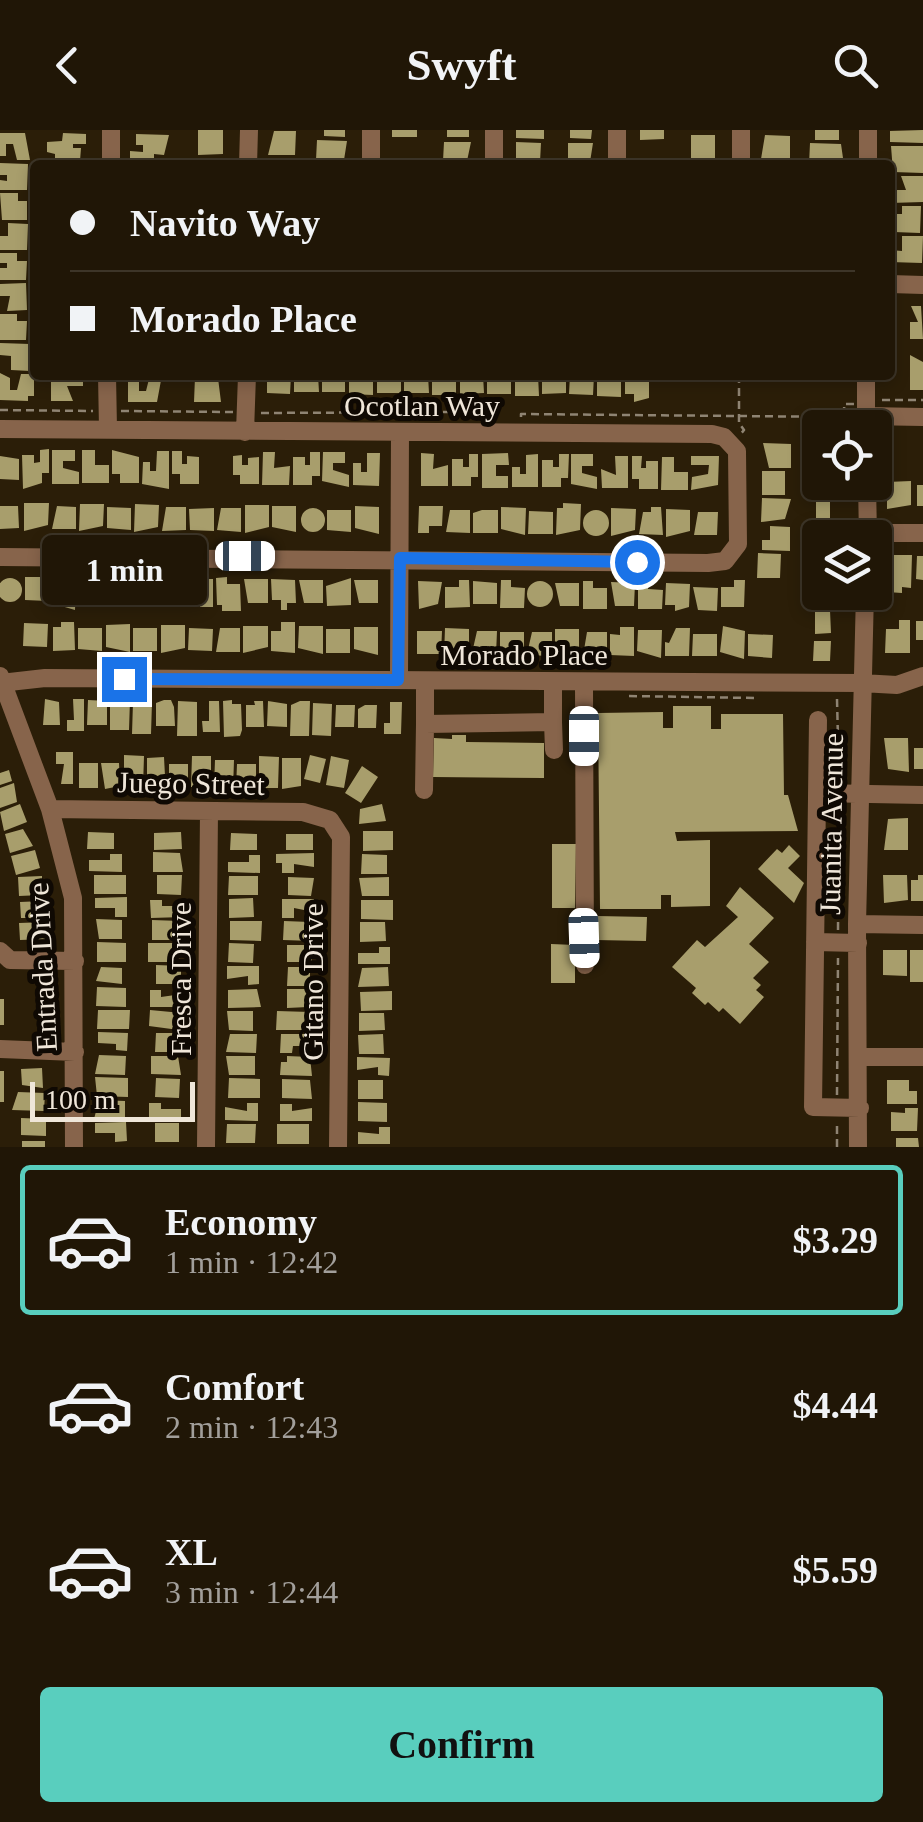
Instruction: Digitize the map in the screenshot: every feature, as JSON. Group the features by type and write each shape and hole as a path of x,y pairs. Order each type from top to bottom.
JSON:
{"street":[{"path":"110,160 111,130"},
{"path":"248,130 248,160"},
{"path":"371,160 372,130"},
{"path":"494,130 494,160"},
{"path":"617,130 617,160"},
{"path":"741,130 741,160"},
{"path":"868,130 868,160"},
{"path":"895,284 923,285"},
{"path":"107,380 107,420"},
{"path":"245,422 247,380"},
{"path":"867,410 873,381"},
{"path":"892,416 923,417"},
{"name":"Ocotlan Way","path":"0,430 107,420 245,422 400,432 712,434 734,444"},
{"path":"398,680 400,432"},
{"path":"0,557 726,560 738,544 738,459 734,444"},
{"path":"892,534 923,533"},
{"name":"Juanita Avenue","path":"858,1147 859,794 864,610"},
{"name":"Morado Place","path":"1,680 898,686 923,676"},
{"name":"Entrada Drive","path":"1,680 50,809 72,898 74,1147"},
{"path":"424,681 424,790"},
{"path":"553,682 554,750"},
{"path":"584,682 585,965"},
{"path":"818,720 813,1107 860,1108"},
{"path":"424,724 553,722"},
{"path":"817,793 923,795"},
{"name":"Juego Street","path":"50,809 304,812 330,820"},
{"name":"Fresca Drive","path":"206,1147 209,810"},
{"name":"Gitano Drive","path":"330,820 341,837 338,1147"},
{"path":"815,942 838,943 858,934 923,925"},
{"path":"0,951 10,960 75,961"},
{"path":"0,1049 75,1052"},
{"path":"860,1057 923,1058"}],"path":[{"path":"734,444 744,430 739,414 739,380"},
{"path":"873,381 880,400 923,400"},
{"path":"0,410 107,420 245,422 461,412 461,418 476,418"},
{"path":"506,418 521,418 521,414 802,415"},
{"path":"622,694 657,700 747,700 764,695"},
{"path":"834,696 839,701 837,1147"}],"building":[{"path":"198,130 223,130 223,154 198,155"},
{"path":"324,130 345,130 345,137 324,136"},
{"path":"392,130 417,130 417,137 392,137"},
{"path":"447,130 469,130 469,137 447,137"},
{"path":"516,130 544,130 544,139 516,138"},
{"path":"570,130 592,130 591,139 570,138"},
{"path":"640,130 664,130 664,139 640,140"},
{"path":"815,130 839,130 839,140 815,140"},
{"path":"923,130 923,143 890,142 890,131"},
{"path":"274,131 296,131 295,155 268,155"},
{"path":"0,133 25,133 30,160 17,160 13,144 6,144 6,156 0,156"},
{"path":"63,133 86,134 86,144 73,144 73,148 81,148 80,160 55,160 55,154 47,152 47,142 62,141"},
{"path":"136,134 169,135 164,155 154,154 154,160 130,160 130,151 143,152 143,145 136,145"},
{"path":"691,135 715,135 715,158 691,158"},
{"path":"765,135 790,136 790,159 761,159"},
{"path":"317,140 347,141 344,160 316,160"},
{"path":"444,142 471,142 467,160 443,160"},
{"path":"516,142 541,143 540,160 516,160"},
{"path":"568,143 593,143 590,160 568,160"},
{"path":"810,143 841,144 843,160 809,160"},
{"path":"891,146 923,146 923,173 895,172"},
{"path":"0,163 28,164 27,190 0,190 0,180 7,181 7,175 0,175"},
{"path":"901,176 923,176 923,202 895,203 895,190 906,190"},
{"path":"0,193 18,193 18,201 27,201 27,220 2,220"},
{"path":"902,206 921,206 920,233 895,232 895,214 902,214"},
{"path":"8,223 28,224 27,250 0,250 0,236 8,236"},
{"path":"902,236 923,236 922,263 895,262 895,250 902,251"},
{"path":"0,253 17,253 17,261 27,261 26,280 0,280 0,268 7,268 7,263 0,263"},
{"path":"26,283 27,310 7,311 10,296 0,296 0,284"},
{"path":"911,306 921,306 923,339 910,339 910,322 918,322"},
{"path":"0,314 17,314 17,321 27,321 26,340 0,340"},
{"path":"0,343 30,344 30,371 11,370 11,356 0,355"},
{"path":"910,355 923,362 923,390 910,390"},
{"path":"0,373 10,378 10,390 17,390 21,374 30,374 34,396 28,396 28,401 0,400"},
{"path":"51,380 83,380 83,386 67,386 73,401 51,401"},
{"path":"128,380 139,380 139,391 146,391 149,380 161,380 157,402 128,402"},
{"path":"195,380 218,380 221,402 194,402"},
{"path":"267,380 291,380 290,394 267,393"},
{"path":"294,380 318,380 319,392 294,392"},
{"path":"322,380 345,380 345,392 322,392"},
{"path":"349,380 373,380 373,395 349,394"},
{"path":"377,380 401,380 401,393 377,393"},
{"path":"404,380 428,380 429,393 404,393"},
{"path":"432,380 456,380 456,395 432,395"},
{"path":"460,380 483,380 484,393 460,394"},
{"path":"487,380 511,380 511,394 487,394"},
{"path":"515,380 538,380 539,396 515,396"},
{"path":"542,380 566,380 566,393 542,394"},
{"path":"570,380 594,380 593,395 569,394"},
{"path":"597,380 621,380 621,397 597,396"},
{"path":"625,380 649,380 649,398 634,402 634,394 625,394"},
{"path":"763,443 791,444 791,468 769,468"},
{"path":"49,449 49,473 42,473 42,483 23,489 22,455 34,455 34,463 40,462 40,450"},
{"path":"52,450 75,450 75,461 63,461 63,468 79,472 79,484 52,484"},
{"path":"82,450 95,450 95,465 109,465 109,483 82,483"},
{"path":"112,450 139,457 139,483 120,483 120,474 112,474"},
{"path":"157,451 169,451 169,489 142,484 143,462 150,462 150,471 156,471"},
{"path":"172,451 182,451 182,464 187,464 187,456 199,457 199,484 180,484 180,474 172,474"},
{"path":"263,452 275,452 274,468 290,466 289,485 262,485"},
{"path":"310,452 320,452 320,476 312,476 312,485 293,485 293,457 305,457 305,465 310,465"},
{"path":"323,452 345,452 345,463 333,463 333,470 349,475 349,487 322,481"},
{"path":"367,453 380,453 379,486 353,485 353,463 361,463 361,472 367,472"},
{"path":"421,453 434,454 433,469 448,465 448,486 421,486"},
{"path":"508,453 509,465 496,465 496,476 508,476 508,488 482,488 482,454"},
{"path":"469,454 478,454 478,477 471,477 471,486 452,486 452,459 463,459 463,467 469,467"},
{"path":"538,454 538,487 512,487 512,467 520,467 520,474 526,474 526,455"},
{"path":"559,454 569,454 568,478 561,478 561,487 542,487 542,460 553,460 553,467 559,467"},
{"path":"571,454 593,454 593,466 582,466 582,473 597,477 597,489 571,484"},
{"path":"242,455 242,465 248,465 248,458 259,457 259,484 240,484 240,475 233,475 233,456"},
{"path":"0,456 19,459 19,480 0,479"},
{"path":"615,456 628,456 628,488 602,488 601,469 616,475"},
{"path":"632,456 642,456 641,468 646,468 646,461 658,461 658,489 639,489 639,479 632,479"},
{"path":"691,456 719,456 718,485 691,490 692,477 708,474 709,465 691,465"},
{"path":"662,457 674,457 674,472 688,472 688,490 661,490"},
{"path":"762,471 785,471 785,495 762,495"},
{"path":"911,481 911,505 887,509 887,500 892,500 892,482"},
{"path":"917,485 923,485 923,506 917,506"},
{"path":"762,498 791,499 785,519 761,522"},
{"path":"816,500 830,500 830,520 816,520"},
{"path":"24,503 49,503 48,525 24,531"},
{"path":"563,503 581,504 580,530 556,535 557,508 563,508"},
{"path":"80,504 104,504 103,526 79,531"},
{"path":"135,504 159,505 158,527 134,532"},
{"path":"245,505 269,505 269,527 245,533"},
{"path":"0,506 18,506 19,528 0,529"},
{"path":"57,506 76,507 76,529 52,529"},
{"path":"272,506 296,506 296,532 272,527"},
{"path":"355,506 379,507 379,534 355,528"},
{"path":"419,506 443,506 442,526 429,526 429,533 418,533"},
{"path":"107,507 131,508 131,530 107,528"},
{"path":"166,507 186,507 186,530 162,531"},
{"path":"501,507 526,508 525,535 501,529"},
{"path":"651,507 661,507 663,535 639,534 643,512 651,512"},
{"path":"214,508 214,531 190,530 189,509"},
{"path":"221,508 241,508 241,532 217,530"},
{"path":"313,508 322,511 322,529 313,532 304,529 301,520 304,511"},
{"path":"611,508 636,509 635,530 611,536"},
{"path":"666,509 690,510 690,531 666,537"},
{"path":"327,510 351,510 351,532 327,530"},
{"path":"450,510 470,510 470,533 446,532"},
{"path":"498,510 498,533 473,533 473,513"},
{"path":"596,510 605,514 609,523 605,532 596,536 587,532 583,523 587,514"},
{"path":"529,511 553,512 553,534 528,534"},
{"path":"698,512 718,512 717,535 694,535"},
{"path":"770,526 790,527 790,551 762,550 762,540 770,540"},
{"path":"758,553 781,554 780,578 757,578"},
{"path":"892,555 912,555 911,588 902,587 902,593 892,592"},
{"path":"917,556 923,556 923,580 916,579"},
{"path":"52,576 76,582 75,610 51,603"},
{"path":"25,577 48,577 48,601 25,600"},
{"path":"120,577 130,577 131,604 107,604 106,584 120,583"},
{"path":"227,577 227,584 240,584 241,611 222,611 222,605 217,605 216,578"},
{"path":"79,578 103,578 102,600 78,600"},
{"path":"134,578 158,578 158,603 139,604"},
{"path":"186,578 185,601 161,601 162,579"},
{"path":"351,578 351,605 327,606 326,586"},
{"path":"5,579 15,579 21,585 21,595 15,601 5,601 -1,595 -1,585"},
{"path":"189,579 213,579 213,607 200,607 200,602 194,602"},
{"path":"244,579 268,579 268,603 248,603"},
{"path":"271,579 295,580 296,603 287,603 287,610 281,610 281,600 272,600"},
{"path":"299,580 323,580 323,603 304,603"},
{"path":"354,580 378,580 378,603 359,603"},
{"path":"459,580 469,580 470,607 445,608 445,587 459,587"},
{"path":"501,580 511,580 511,587 525,588 524,608 500,608"},
{"path":"734,580 745,580 744,607 721,607 721,587 734,587"},
{"path":"418,581 442,582 438,604 419,609"},
{"path":"473,581 497,583 497,604 473,604"},
{"path":"540,581 549,585 553,594 549,603 540,607 531,603 527,594 531,585"},
{"path":"583,581 593,581 593,588 607,588 607,609 583,609"},
{"path":"611,582 635,583 634,606 615,606"},
{"path":"638,582 648,582 648,589 663,590 662,609 638,609"},
{"path":"555,583 579,583 579,606 560,606"},
{"path":"666,583 690,584 689,607 675,611 675,605 665,605"},
{"path":"693,587 718,588 717,611 698,610"},
{"path":"815,610 830,610 831,633 815,634"},
{"path":"899,620 910,620 910,653 885,653 886,629 899,629"},
{"path":"916,621 923,621 923,640 916,640"},
{"path":"61,622 74,622 75,650 53,651 53,627 61,627"},
{"path":"281,622 295,622 295,653 271,651 271,631 281,631"},
{"path":"24,623 48,624 47,647 23,646"},
{"path":"130,624 130,652 106,647 106,625"},
{"path":"161,625 185,625 185,648 161,653"},
{"path":"243,626 268,626 268,647 243,653"},
{"path":"299,626 323,626 323,654 298,648"},
{"path":"723,626 745,631 744,659 720,652"},
{"path":"354,627 378,627 378,655 354,649"},
{"path":"620,627 634,627 634,656 610,655 610,634 620,635"},
{"path":"78,628 102,628 102,651 78,649"},
{"path":"133,628 157,628 157,651 133,651"},
{"path":"189,628 213,629 212,651 188,650"},
{"path":"220,628 240,628 240,652 216,652"},
{"path":"445,628 469,629 469,651 444,656"},
{"path":"676,628 690,628 689,656 665,656 665,642 669,643"},
{"path":"326,629 350,629 350,653 326,653"},
{"path":"555,629 579,629 579,651 555,657"},
{"path":"638,630 662,630 661,658 637,651"},
{"path":"417,631 442,631 441,654 417,654"},
{"path":"477,631 497,631 496,655 472,653"},
{"path":"500,632 524,632 524,655 500,654"},
{"path":"532,632 552,632 552,657 527,654"},
{"path":"587,632 607,632 607,656 583,656"},
{"path":"693,634 717,634 717,656 692,656"},
{"path":"748,634 773,635 772,658 748,656"},
{"path":"814,641 831,641 830,661 813,661"},
{"path":"45,699 59,702 60,725 43,725"},
{"path":"73,699 84,699 84,731 67,731 67,720 74,720"},
{"path":"120,699 130,700 129,730 110,730 110,703 120,703"},
{"path":"88,700 107,701 107,725 87,725"},
{"path":"171,700 174,707 175,726 156,726 156,703"},
{"path":"232,700 232,704 241,704 242,730 240,736 224,737 223,701"},
{"path":"178,701 197,702 197,736 177,736"},
{"path":"209,701 219,701 220,732 203,732 202,721 209,721"},
{"path":"254,701 263,701 264,727 246,727 246,705 255,705"},
{"path":"268,701 287,704 287,727 267,726"},
{"path":"310,701 309,736 290,736 291,705"},
{"path":"133,702 152,702 151,734 132,734"},
{"path":"390,702 402,702 401,734 384,734 384,723 390,723"},
{"path":"313,703 332,704 331,736 312,735"},
{"path":"336,705 355,705 354,727 335,727"},
{"path":"377,705 376,728 358,728 358,709"},
{"path":"673,706 711,706 711,729 721,729 721,714 783,714 784,795 788,795 798,831 675,832 677,841 710,840 710,906 671,907 671,895 661,895 661,909 600,909 598,713 663,712 663,728 673,728"},
{"path":"452,735 466,735 466,742 544,743 544,778 433,777 434,738 452,739"},
{"path":"884,738 908,738 909,772 888,769"},
{"path":"914,748 923,748 923,769 914,769"},
{"path":"56,752 73,752 73,784 61,784 64,764 56,764"},
{"path":"124,755 144,756 143,787 124,787"},
{"path":"310,755 326,759 320,783 304,779"},
{"path":"192,756 211,756 211,787 191,787"},
{"path":"259,756 279,757 278,788 259,788"},
{"path":"331,756 349,760 344,788 326,785"},
{"path":"164,757 165,776 158,776 158,789 147,790 147,758"},
{"path":"282,758 301,758 301,786 282,789"},
{"path":"215,760 234,760 233,790 214,787"},
{"path":"79,763 98,763 98,788 79,788"},
{"path":"101,763 119,763 120,786 105,789"},
{"path":"169,764 188,764 188,789 169,789"},
{"path":"237,764 256,764 256,790 236,789"},
{"path":"362,766 378,777 361,803 345,793"},
{"path":"9,770 12,781 0,785 0,773"},
{"path":"14,783 17,802 0,808 0,788"},
{"path":"20,804 27,822 4,831 0,812"},
{"path":"382,804 386,821 359,824 360,809"},
{"path":"908,818 908,850 884,850 888,819"},
{"path":"23,829 33,846 10,853 5,834"},
{"path":"363,831 393,831 393,850 363,851"},
{"path":"88,832 114,833 114,849 87,849"},
{"path":"181,832 182,849 154,850 154,833"},
{"path":"231,833 257,834 257,850 230,850"},
{"path":"286,834 313,834 313,850 286,850"},
{"path":"552,844 576,844 575,908 552,908"},
{"path":"789,845 800,856 788,868 804,883 794,903 758,869 777,849 782,853"},
{"path":"35,850 40,868 16,875 11,856"},
{"path":"153,852 180,853 183,872 153,872"},
{"path":"314,853 314,867 294,864 294,873 282,873 282,863 276,863 276,854"},
{"path":"110,854 122,854 122,872 89,871 89,860 110,860"},
{"path":"362,854 387,855 387,874 361,874"},
{"path":"249,855 260,855 260,873 228,872 228,862 249,862"},
{"path":"94,875 126,875 126,894 94,894"},
{"path":"157,875 182,875 181,895 157,894"},
{"path":"883,875 907,875 908,900 884,903"},
{"path":"918,875 923,875 923,901 911,901 911,880 918,880"},
{"path":"42,876 42,895 19,896 18,877"},
{"path":"229,876 258,876 258,895 228,895"},
{"path":"288,877 314,878 311,896 288,895"},
{"path":"389,877 389,896 362,896 359,878"},
{"path":"740,887 774,918 749,944 769,962 753,978 761,985 756,990 764,997 740,1024 723,1008 719,1012 708,1002 705,1005 692,993 696,988 672,967 697,940 705,947 738,917 726,906"},
{"path":"127,897 127,917 115,917 115,908 95,908 95,898"},
{"path":"253,898 254,917 229,918 229,899"},
{"path":"282,899 314,899 314,912 294,908 294,918 282,918"},
{"path":"150,900 162,900 162,906 183,906 183,917 151,918"},
{"path":"361,900 393,900 393,920 361,919"},
{"path":"43,901 40,918 21,918 20,902"},
{"path":"597,916 647,917 646,941 596,940"},
{"path":"96,919 122,920 122,939 99,939"},
{"path":"152,920 181,921 181,940 152,940"},
{"path":"230,921 262,921 261,941 230,940"},
{"path":"284,921 310,922 313,941 283,940"},
{"path":"47,922 47,939 20,940 19,923"},
{"path":"360,922 385,922 386,941 360,942"},
{"path":"97,942 126,943 126,962 97,962"},
{"path":"148,943 180,943 179,962 148,962"},
{"path":"229,943 254,944 253,963 228,962"},
{"path":"551,944 575,945 575,983 551,983"},
{"path":"287,945 312,945 312,962 287,962"},
{"path":"379,947 390,947 390,964 358,964 358,953 379,953"},
{"path":"883,950 907,950 907,976 883,975"},
{"path":"910,950 923,950 923,982 910,982"},
{"path":"156,965 181,966 181,984 156,984"},
{"path":"227,966 259,966 259,984 248,985 248,976 227,979"},
{"path":"101,967 122,968 122,984 96,981"},
{"path":"288,967 310,967 310,986 287,986"},
{"path":"388,967 389,986 358,987 362,968"},
{"path":"97,987 126,988 126,1007 96,1006"},
{"path":"257,989 261,1007 228,1008 228,990"},
{"path":"287,989 308,989 308,1007 287,1008"},
{"path":"150,990 161,990 161,997 182,994 182,1007 150,1007"},
{"path":"392,991 392,1010 361,1011 360,992"},
{"path":"0,999 4,999 4,1025 0,1025"},
{"path":"98,1010 130,1010 129,1029 97,1029"},
{"path":"150,1010 182,1013 179,1030 149,1026"},
{"path":"227,1011 253,1011 253,1031 229,1030"},
{"path":"277,1011 310,1012 313,1030 276,1030"},
{"path":"359,1013 384,1013 385,1030 359,1031"},
{"path":"98,1032 128,1033 127,1051 116,1050 116,1044 98,1043"},
{"path":"156,1033 180,1033 180,1052 155,1052"},
{"path":"230,1034 257,1034 256,1053 226,1052"},
{"path":"281,1034 313,1034 313,1046 293,1046 292,1053 280,1053"},
{"path":"383,1034 384,1054 359,1054 358,1035"},
{"path":"99,1055 126,1056 125,1075 95,1074"},
{"path":"151,1056 178,1056 181,1075 151,1074"},
{"path":"226,1056 255,1056 255,1075 229,1075"},
{"path":"287,1056 310,1057 312,1076 280,1075 281,1062 287,1062"},
{"path":"357,1057 390,1058 389,1076 378,1075 378,1067 357,1070"},
{"path":"42,1068 43,1088 22,1085 21,1069"},
{"path":"0,1071 4,1071 4,1102 0,1102"},
{"path":"95,1077 128,1078 128,1097 97,1096"},
{"path":"156,1078 180,1079 179,1098 155,1097"},
{"path":"229,1078 260,1079 260,1098 228,1098"},
{"path":"282,1079 310,1080 312,1099 282,1098"},
{"path":"358,1080 383,1080 383,1099 358,1099"},
{"path":"887,1080 909,1080 909,1091 917,1091 917,1104 887,1104"},
{"path":"18,1092 45,1093 44,1111 12,1110"},
{"path":"99,1100 125,1101 125,1119 94,1119"},
{"path":"358,1102 387,1103 387,1122 358,1121"},
{"path":"149,1103 161,1103 161,1109 181,1109 181,1119 149,1120"},
{"path":"247,1103 258,1103 258,1121 225,1120 225,1107 247,1111"},
{"path":"280,1104 292,1104 292,1111 312,1108 312,1121 280,1121"},
{"path":"905,1108 918,1108 917,1131 891,1131 891,1112 905,1113"},
{"path":"21,1118 46,1119 46,1136 21,1135"},
{"path":"126,1122 127,1141 115,1142 115,1133 95,1133 95,1123"},
{"path":"155,1123 179,1123 179,1142 155,1142"},
{"path":"227,1124 256,1124 255,1143 226,1143"},
{"path":"277,1124 309,1124 309,1144 277,1144"},
{"path":"379,1127 390,1127 390,1144 358,1144 358,1132 379,1134"},
{"path":"896,1138 918,1138 919,1147 896,1147"},
{"path":"22,1141 45,1141 45,1147 22,1147"}],"route":[{"path":"124,679 398,680 400,558 637,562"}]}
